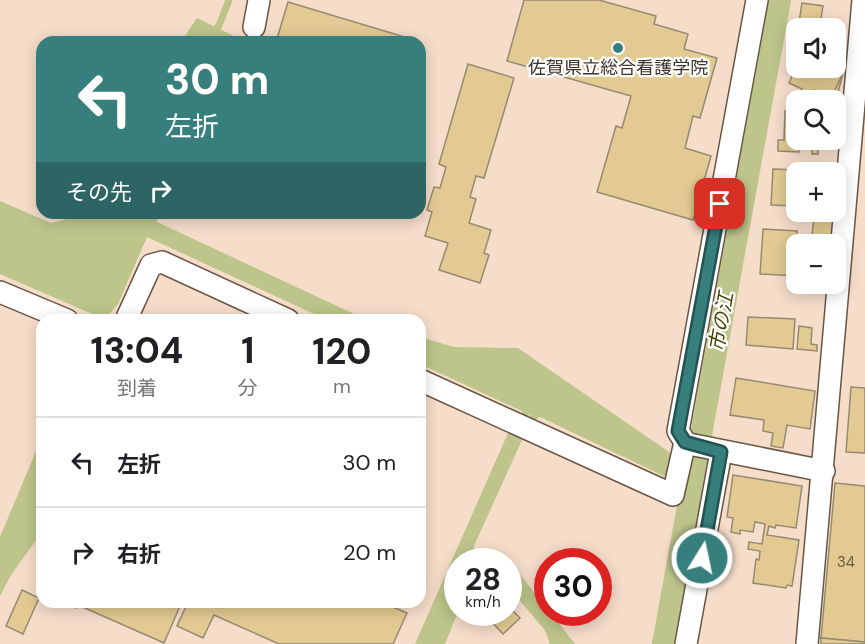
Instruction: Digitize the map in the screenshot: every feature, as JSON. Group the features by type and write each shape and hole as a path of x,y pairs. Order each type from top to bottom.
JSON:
{"street":[{"path":"254,27 259,0"},
{"path":"757,0 678,431 687,443 824,471"},
{"path":"807,644 824,471 863,0"},
{"path":"129,314 151,265 162,262 275,314"},
{"path":"0,292 53,314"},
{"path":"426,383 673,495 687,443"},
{"path":"686,644 718,451"}],"shaded area":[{"path":"197,18 234,36 185,36"},
{"path":"0,201 36,217 36,219 51,223 67,219 157,219 157,222 354,314 314,314 147,237 118,304 109,314 92,314 0,274"},
{"path":"426,339 454,347 518,348 672,454 670,479 540,417 532,422 530,415 523,417 522,411 426,367"},
{"path":"518,431 522,440 473,548 457,548 508,433"},
{"path":"36,451 36,540 11,575 0,596 0,537"},
{"path":"522,577 534,592 534,617 522,603"},
{"path":"444,578 444,626 452,626 445,644 415,644"},
{"path":"542,626 561,626 575,644 550,644"}],"building":[{"path":"524,0 599,0 656,16 654,24 688,34 684,49 717,58 700,118 693,116 685,148 711,156 693,220 597,192 616,126 622,128 631,96 507,61"},
{"path":"288,2 401,36 278,36"},
{"path":"802,3 823,6 821,18 800,18"},
{"path":"468,64 514,78 484,178 476,176 470,197 476,199 469,223 491,230 484,253 489,255 480,283 439,270 448,243 425,236 432,212 427,210 434,187 440,188 446,167 439,164"},
{"path":"791,78 841,78 835,90 802,90 789,83"},
{"path":"798,78 842,78 839,90 816,90 796,84"},
{"path":"786,111 786,150 799,150 799,152 778,151 778,140 784,140"},
{"path":"812,150 818,150 818,154 812,154"},
{"path":"773,169 786,170 786,206 771,205"},
{"path":"814,222 836,222 835,234 812,234"},
{"path":"763,229 797,231 797,234 786,234 786,275 760,274"},
{"path":"748,317 795,319 793,349 746,345"},
{"path":"799,326 812,328 811,344 817,345 817,351 797,349"},
{"path":"736,378 815,391 810,429 787,425 783,448 771,446 773,433 763,431 764,420 730,415"},
{"path":"851,387 865,388 865,453 846,452"},
{"path":"733,475 802,486 796,528 769,526 767,535 799,540 792,586 787,585 786,588 753,583 756,559 759,560 760,551 748,549 749,542 762,544 765,524 755,522 753,532 740,530 740,534 731,532 733,518 727,517"},
{"path":"835,483 865,486 865,642 821,638"},
{"path":"22,590 36,597 36,605 23,634 6,626"},
{"path":"85,608 179,608 164,643"},
{"path":"185,608 395,608 407,613 393,644 279,644 214,615 203,638 177,626"},
{"path":"495,626 512,626 503,634"},
{"path":"821,638 865,642 865,644 821,644"}],"waterway":[{"path":"213,36 229,0"},
{"name":"市の江","path":"663,644 780,0"}],"place":[{"name":"佐賀県立総合看護学院","path":"618,48"}],"route":[{"path":"702,558 721,452 688,444 678,431 720,204"}]}
